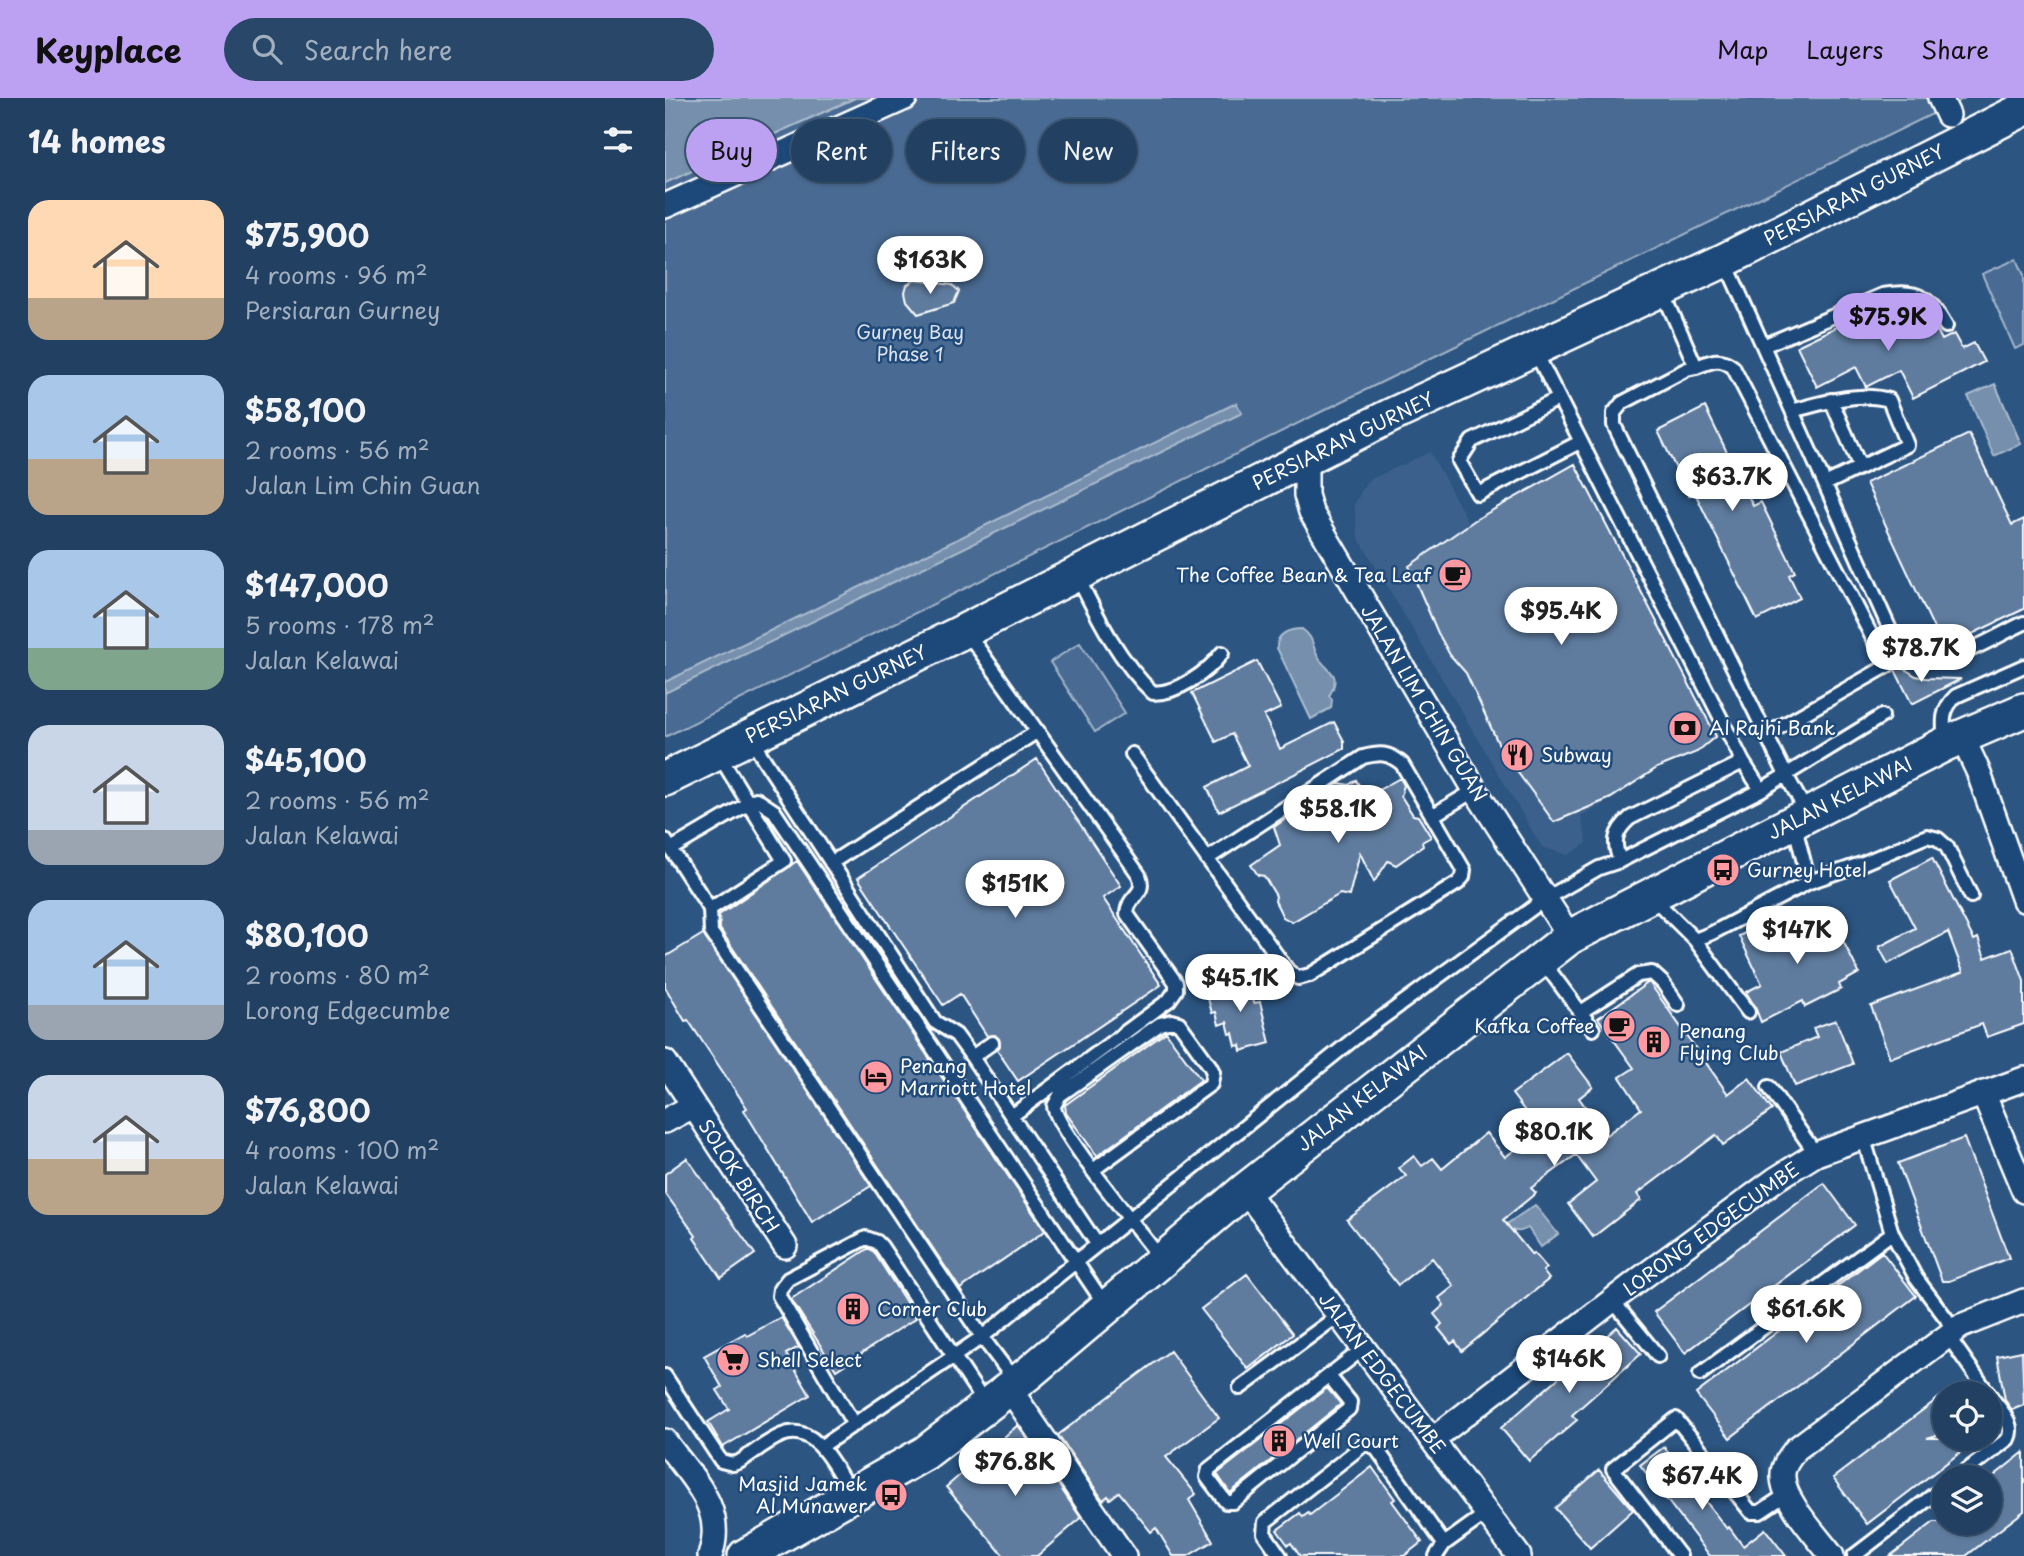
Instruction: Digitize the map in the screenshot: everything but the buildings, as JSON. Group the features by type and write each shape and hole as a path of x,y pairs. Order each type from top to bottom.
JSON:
{"main road":[{"name":"PERSIARAN GURNEY","path":"665,779 966,631 1390,416 1725,260 2024,109"},
{"name":"JALAN KELAWAI","path":"745,1556 925,1453 1107,1308 1161,1259 1245,1190 1570,937 1954,741 2024,710"}],"street":[{"path":"665,206 905,98"},
{"name":"JALAN LIM CHIN GUAN","path":"1305,459 1306,495 1311,512 1475,790 1570,937"},
{"path":"1954,741 1978,771 2019,868 2024,900"},
{"name":"SOLOK BIRCH","path":"665,1062 785,1246"},
{"name":"LORONG EDGECUMBE","path":"1432,1440 1612,1300 1776,1179 1816,1154 2024,1079"},
{"path":"1983,1093 2024,1191"},
{"name":"SOLOK BIRCH","path":"665,1121 693,1106"},
{"name":"JALAN EDGECUMBE","path":"1245,1190 1519,1556"},
{"path":"1832,1556 1785,1484 1787,1461 1796,1449 1951,1333 1973,1319 2024,1300"},
{"path":"1004,1392 1124,1556"},
{"path":"665,1441 711,1506 715,1541 710,1556"}],"lane":[{"path":"1725,260 1891,632 1900,645 1927,659 1943,659 2024,624"},
{"path":"1661,290 1696,367"},
{"path":"1763,346 1883,295 1902,292 1919,294 1935,306 1946,326"},
{"path":"1534,351 1743,762 1761,790"},
{"path":"1766,736 1887,666 1733,367 1725,361 1716,360 1687,369 1622,403 1613,419 1766,736 1786,775 1801,818 1809,882"},
{"path":"1792,411 1831,400 1877,396 1889,400 1907,445 1825,484"},
{"path":"1558,399 1472,441 1459,461 1478,494 1580,442"},
{"path":"1831,400 1860,467"},
{"path":"1076,574 1095,613 1123,658 1153,693 1167,693 1213,665 1222,653"},
{"path":"966,631 1139,875 1142,887 1130,901 1128,914 1139,941 1173,978 1176,990 1173,996 1013,1115"},
{"path":"1954,741 1943,713 1948,704 1956,696 2024,666"},
{"path":"821,1446 982,1337 1360,1034 1545,899 1599,868 1621,861 1761,790 1882,716"},
{"path":"831,863 1038,731"},
{"path":"749,737 935,1023 956,1035 1013,1115 1097,1244"},
{"path":"709,909 784,861 717,753"},
{"path":"1132,754 1207,859 1288,971 1293,975 1304,978 1447,890 1463,877 1464,870 1402,764 1392,755 1380,753 1363,757 1207,859"},
{"path":"1621,861 1615,838 1619,827 1630,818 1743,762"},
{"path":"1433,816 1475,790"},
{"path":"1004,1392 982,1337 711,932 709,909 668,845 756,799 774,810 1107,1308"},
{"path":"1695,940 1809,882 1861,864 1927,836 1938,839 1947,847 1971,896"},
{"path":"1650,895 1695,940 1748,1012"},
{"path":"1541,959 1593,1029"},
{"path":"1581,1012 1638,975 1652,974 1663,983 1678,1005"},
{"path":"1093,1170 1211,1084 1213,1072 1210,1066 1179,1023 1173,1021 1160,1024 1056,1100 1054,1112 1093,1170 1161,1259"},
{"path":"972,1057 992,1043"},
{"path":"1769,1087 1816,1154"},
{"path":"1863,1136 1892,1233 1916,1278 1981,1381"},
{"path":"1700,1374 1892,1233"},
{"path":"854,1424 781,1302 780,1289 788,1279 866,1238 877,1241 953,1357 1004,1392"},
{"path":"1612,1300 1658,1356"},
{"path":"1240,1388 1339,1315"},
{"path":"1329,1376 1350,1402 1349,1409 1233,1502 1226,1502 1207,1477 1209,1469 1364,1348"},
{"path":"665,1376 721,1461 733,1464 783,1434 796,1433 811,1438 821,1446 852,1496"},
{"path":"2002,1412 2011,1425 2008,1439 2002,1444"},
{"path":"1680,1556 1613,1469 1676,1419 1751,1512 1759,1512 1785,1484"},
{"path":"1279,1556 1264,1533 1265,1522 1368,1444 1375,1448 1444,1544"},
{"path":"1974,1465 1992,1451"},
{"path":"1854,1556 1932,1496"},
{"path":"1436,1556 1444,1544 1487,1513"}],"shaded area":[{"path":"665,98 855,98 808,119 791,119 791,127 777,133 777,119 686,119 686,174 665,183"},
{"path":"1995,384 2021,444 1994,456 1968,396"},
{"path":"1236,403 1242,413 665,693 665,682"},
{"path":"1430,452 1619,796 1581,816 1587,843 1568,855 1542,847 1358,537 1354,505 1367,481"},
{"path":"1302,629 1311,638 1318,657 1333,674 1335,682 1329,696 1332,699 1331,708 1311,719 1277,648 1281,635"},
{"path":"1535,1205 1558,1234 1541,1247 1528,1228 1517,1231 1507,1227 1508,1223"}],"green space":[{"name":"Gurney Bay Phase 1","path":"855,98 1965,98 1343,401 665,737 665,183 686,174 686,182 777,182 777,133 791,127 791,182 892,182 892,119 808,119"},
{"path":"2017,259 2024,275 2024,345 2015,349 1982,274"},
{"path":"1080,643 1125,713 1095,732 1050,662"}],"place":[{"name":"The Coffee Bean & Tea Leaf","path":"1455,575"},
{"name":"Al Rajhi Bank","path":"1685,728"},
{"name":"Subway","path":"1517,755"},
{"name":"Gurney Hotel","path":"1723,870"},
{"name":"Kafka Coffee","path":"1619,1026"},
{"name":"Penang Flying Club","path":"1654,1042"},
{"name":"Penang Marriott Hotel","path":"876,1077"},
{"name":"Corner Club","path":"853,1309"},
{"name":"Shell Select","path":"733,1360"},
{"name":"Well Court","path":"1279,1441"},
{"name":"Masjid Jamek Al Munawer","path":"891,1495"}]}
